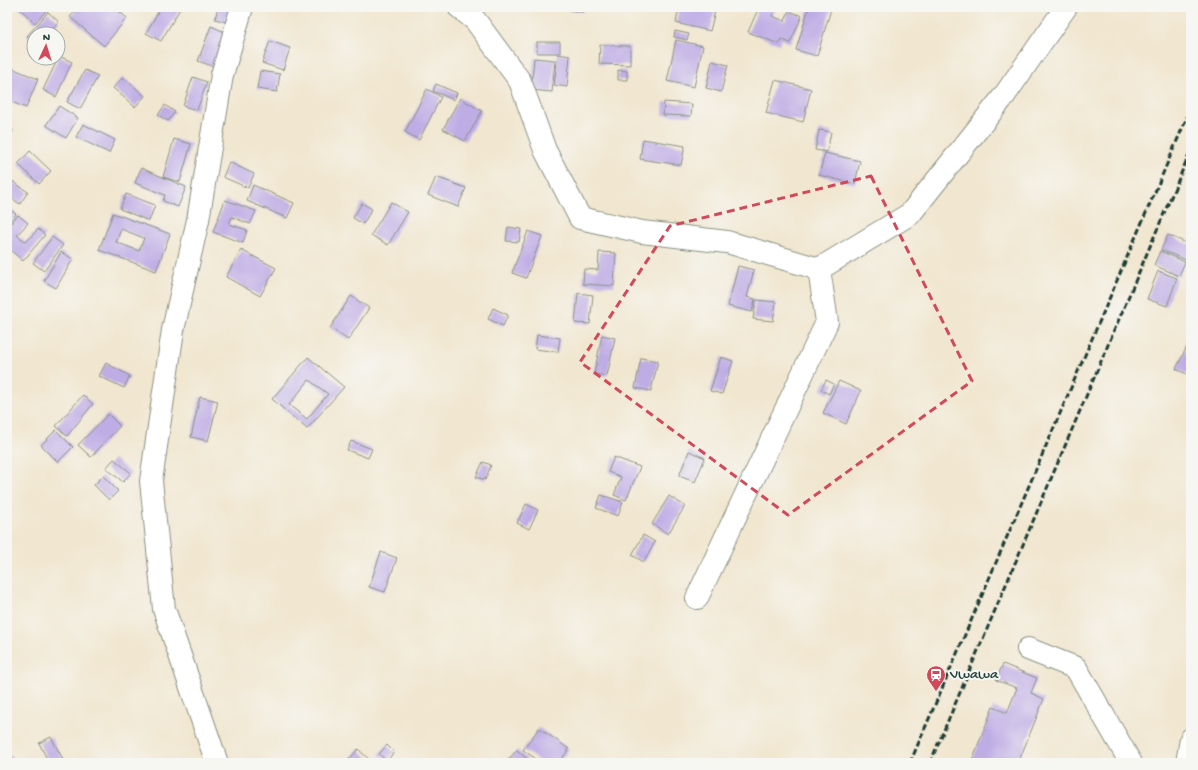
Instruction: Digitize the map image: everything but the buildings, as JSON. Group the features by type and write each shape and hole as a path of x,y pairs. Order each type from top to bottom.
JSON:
{"street":[{"path":"217,763 164,609 151,481 173,330 198,220 222,75 242,7"},
{"path":"459,7 476,20 520,81 546,150 580,218 642,232 727,242 819,269 910,214 1004,96 1066,7"},
{"path":"697,598 827,322 819,269"},
{"path":"1028,650 1076,668 1132,763"},
{"path":"1187,763 1191,739"}],"highlighted area":[{"path":"871,176 972,381 788,515 580,362 670,226"}],"railway":[{"path":"910,763 1191,108"},
{"path":"930,763 1191,150"}],"place":[{"name":"Vwawa","path":"936,692"}]}
